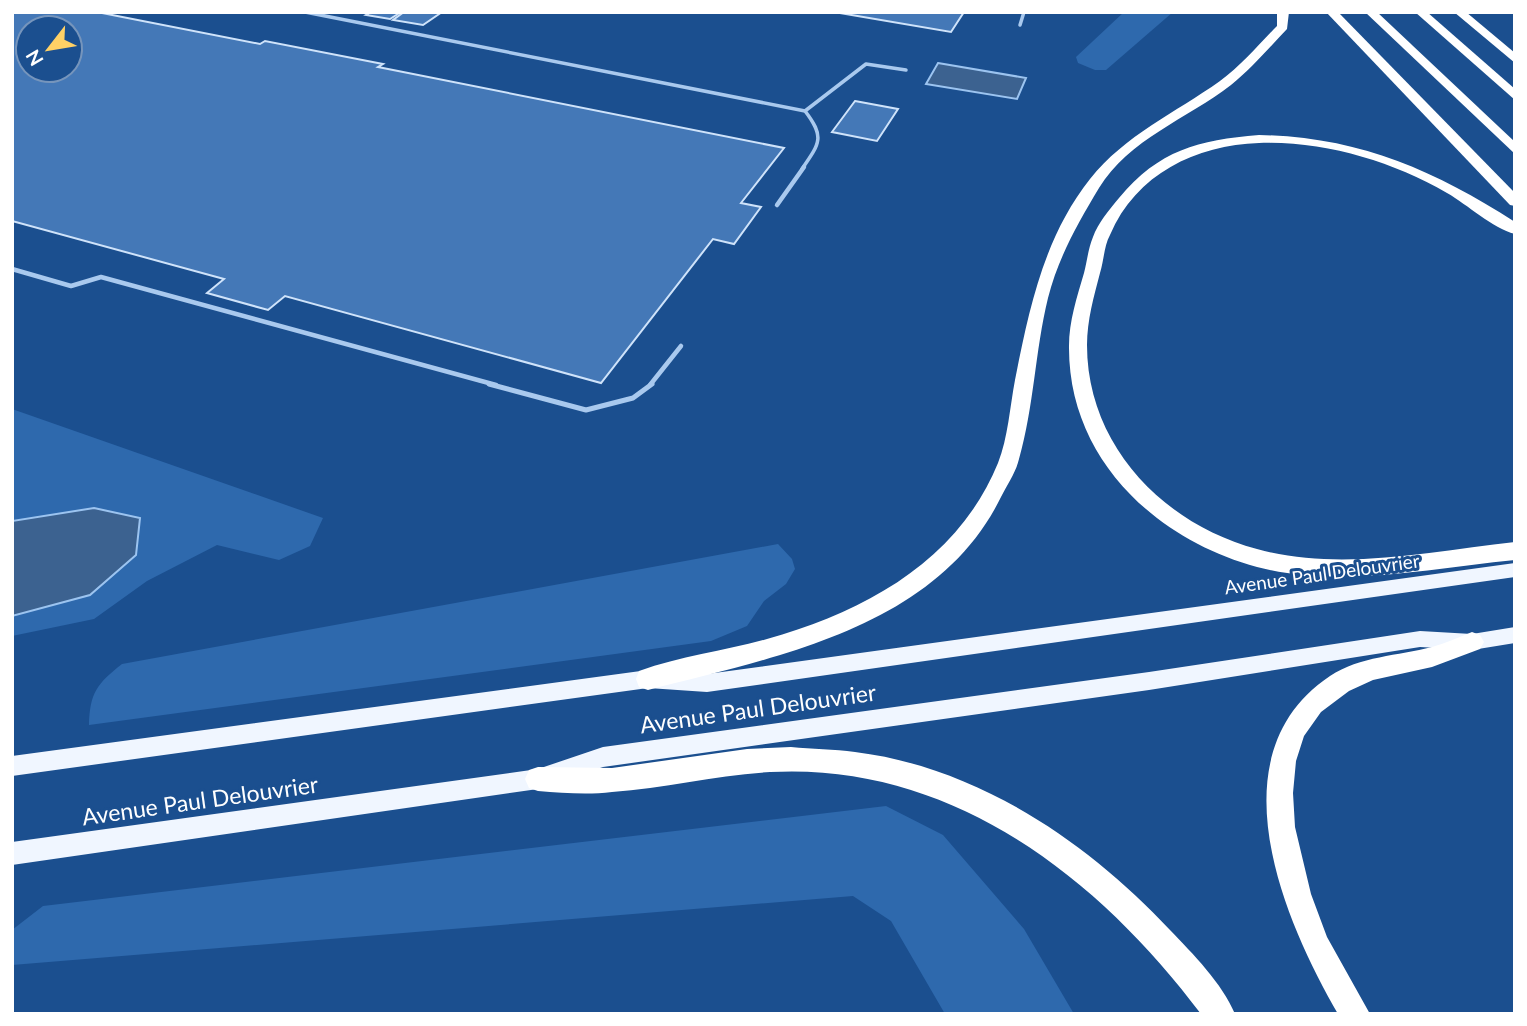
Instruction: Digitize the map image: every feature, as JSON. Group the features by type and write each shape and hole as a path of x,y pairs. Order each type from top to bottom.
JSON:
{"highway":[{"path":"648,679 768,649 811,635 908,588 949,555 978,523 1009,461 1040,297 1063,235 1095,181 1129,145 1227,82 1283,27 1283,12"},
{"path":"1331,12 1515,202"},
{"path":"1370,12 1515,150"},
{"path":"1420,12 1515,96"},
{"path":"1459,12 1515,59"},
{"path":"1515,229 1464,195 1409,168 1335,146 1259,139 1216,142 1167,160 1130,195 1102,233 1078,346 1082,393 1090,419 1118,472 1140,496 1177,524 1218,546 1260,559 1354,567 1515,551"},
{"path":"1354,1014 1307,927 1289,868 1278,811 1280,769 1292,732 1313,704 1339,683 1377,667 1432,657 1472,642"},
{"path":"538,779 609,780 790,759 900,771 979,802 1028,827 1091,870 1148,927 1220,1014"}],"main road":[{"name":"Avenue Paul Delouvrier","path":"12,765 648,679 707,684 1515,570"},
{"name":"Avenue Paul Delouvrier","path":"12,854 538,779 603,758 1149,681 1420,639 1472,642 1515,635"}],"lane":[{"path":"305,12 805,111 818,128 819,145 776,205"},
{"path":"1020,25 1024,12"},
{"path":"805,111 866,64 905,70"},
{"path":"12,269 71,286 102,277 586,410 612,406 640,396 681,346"}],"shaded area":[{"path":"1124,12 1173,12 1106,70 1095,70 1078,63 1076,57"},
{"path":"938,63 1026,78 1017,99 926,84"},
{"path":"12,409 323,518 310,546 279,560 217,545 147,581 94,619 12,636 12,616 90,595 94,508 12,521"},
{"path":"94,508 140,518 136,555 90,595 12,616 12,521"},
{"path":"778,544 792,559 795,569 786,584 764,601 747,626 711,641 89,725 91,704 96,690 106,677 122,664"},
{"path":"886,806 943,835 1024,929 1074,1014 945,1014 891,921 853,896 12,965 12,930 43,906"}],"building":[{"path":"12,12 97,12 260,44 265,41 383,64 378,67 784,148 741,203 761,207 734,244 713,239 601,383 285,296 268,310 207,293 224,279 12,221"},
{"path":"371,12 401,12 390,19 366,15"},
{"path":"404,12 442,12 423,25 393,20"},
{"path":"834,12 964,12 951,32"},
{"path":"855,101 898,109 877,141 832,132"}]}
